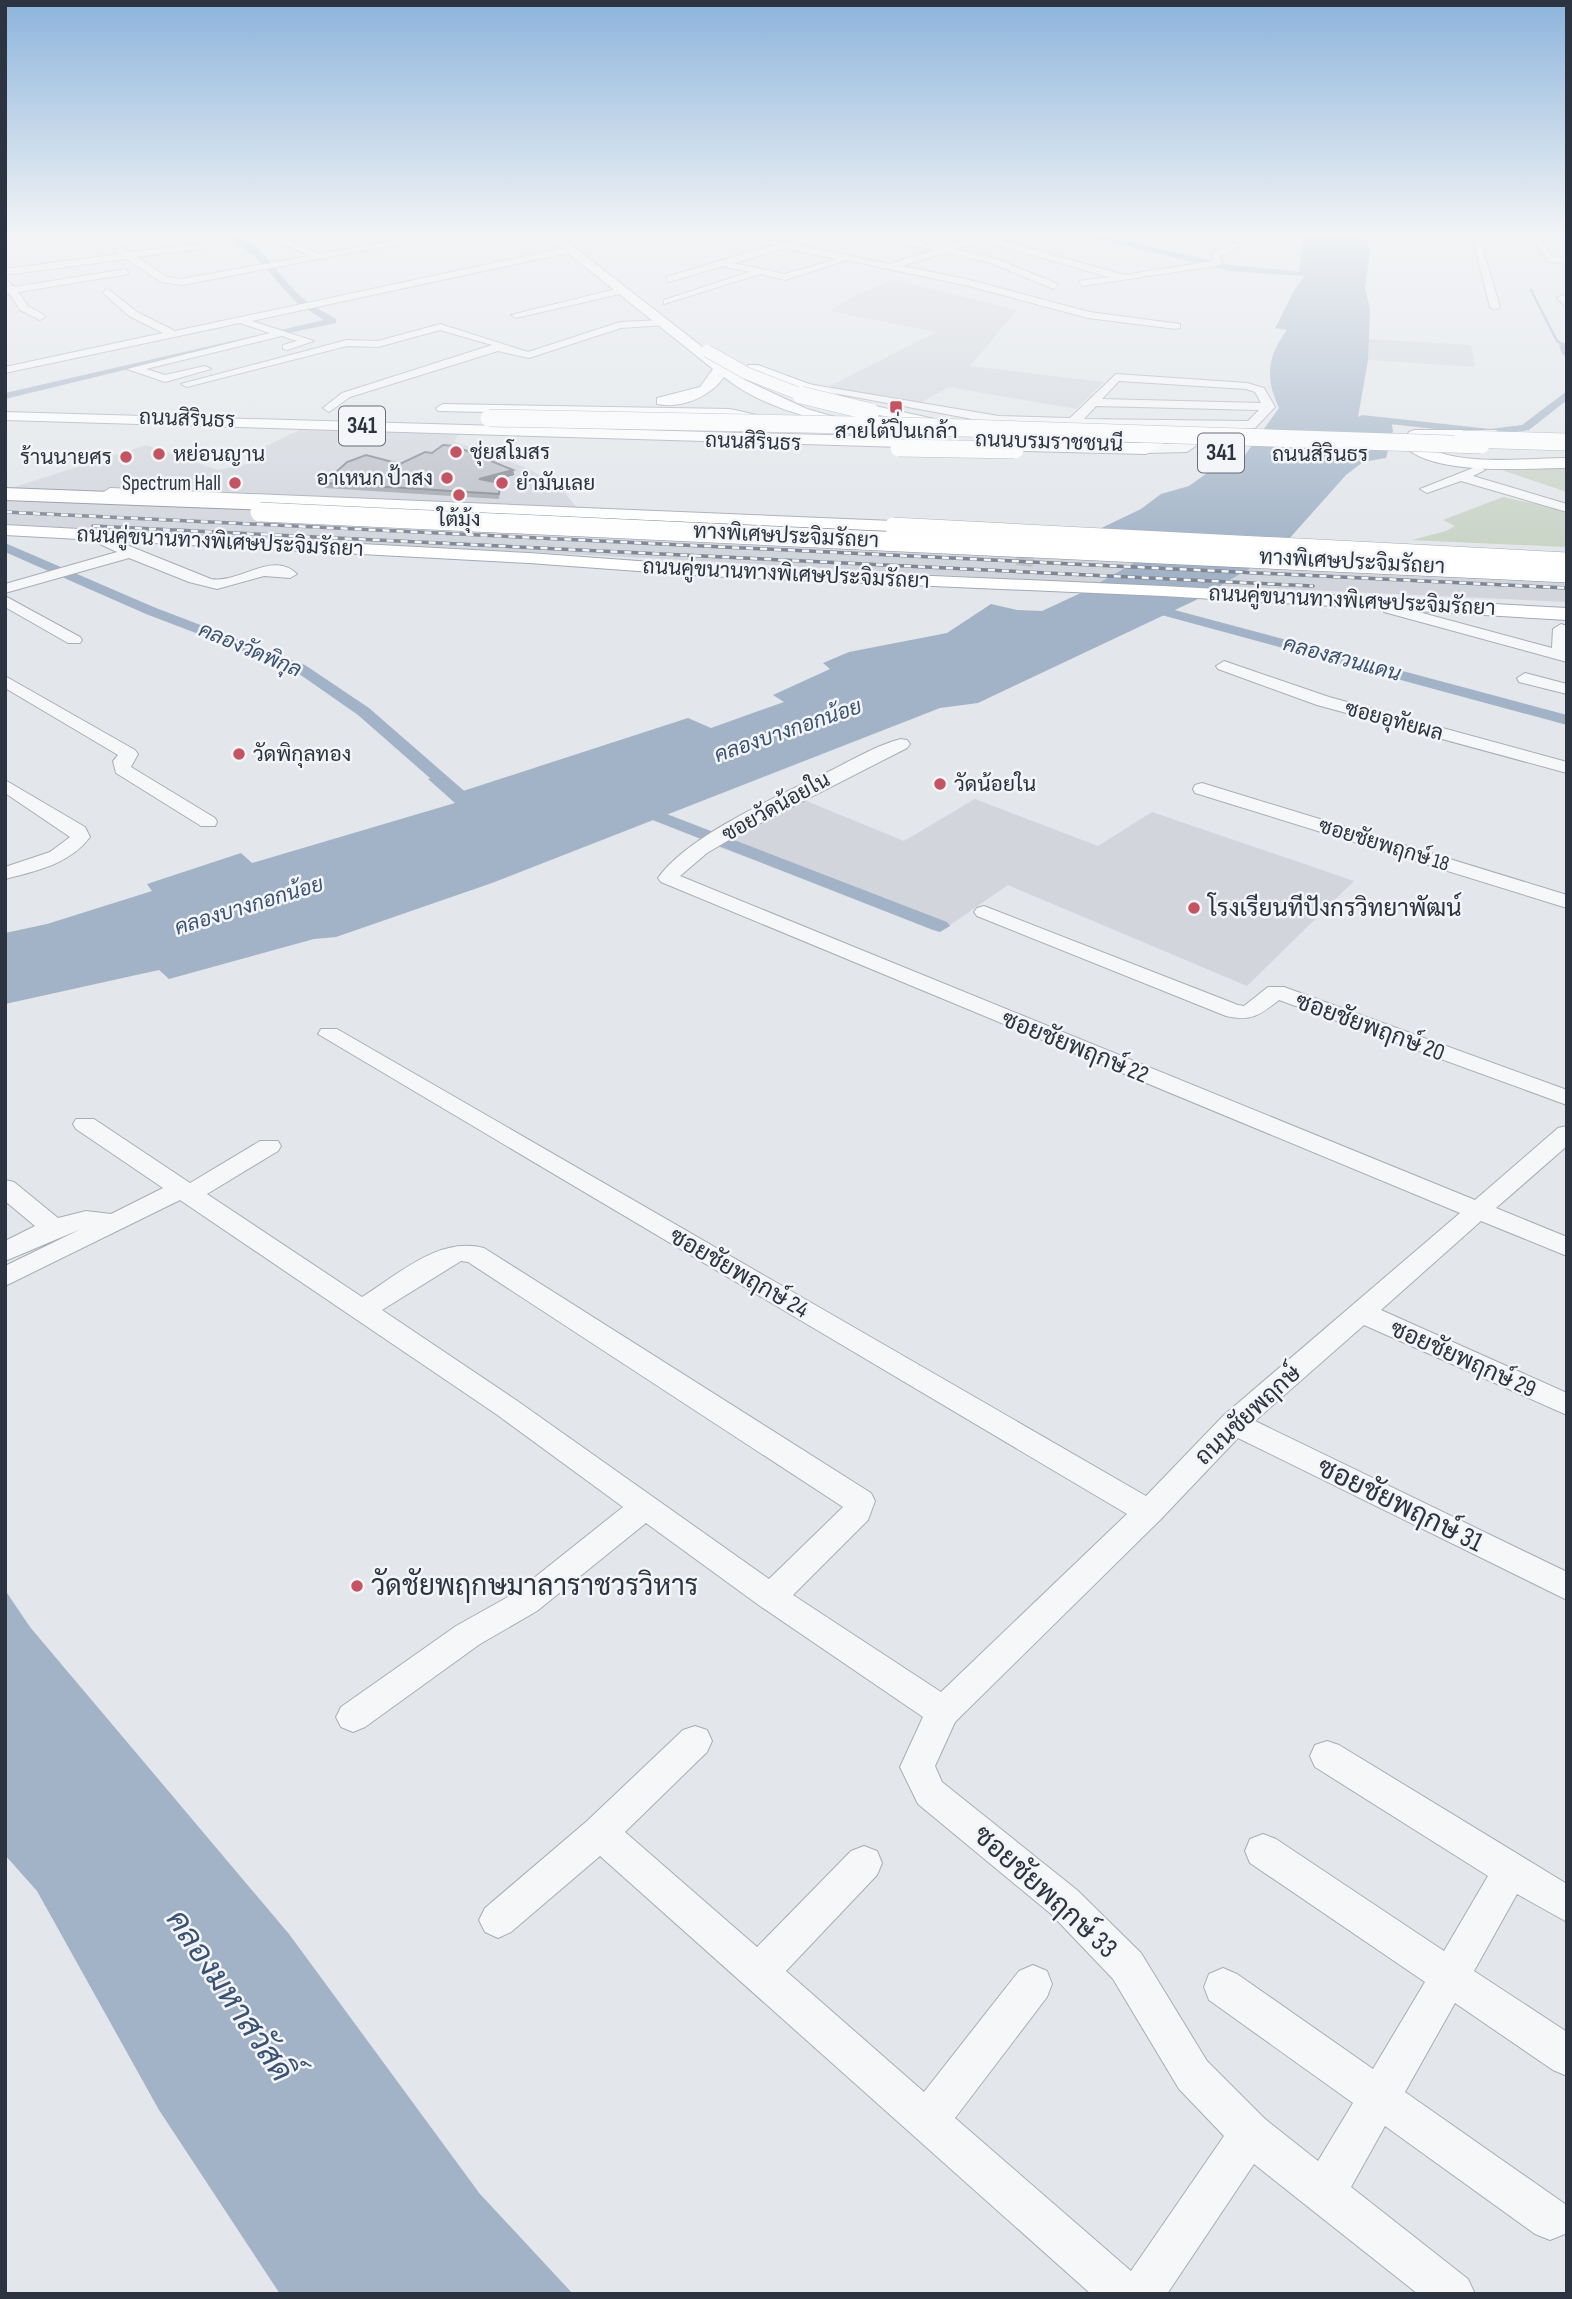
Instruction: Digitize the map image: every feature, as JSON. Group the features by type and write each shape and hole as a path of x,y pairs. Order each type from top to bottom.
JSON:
{"highway":[{"name":"ทางพิเศษประจิมรัถยา","path":"7,495 1567,564"},
{"name":"ทางพิเศษประจิมรัถยา","path":"7,495 1567,564"}],"main road":[{"path":"685,341 740,383 757,402 796,423 840,434 1146,449 1157,441 1145,437 976,429 910,421 856,406 753,368"},
{"path":"695,341 739,372 775,388 830,404 901,417 1046,429"},
{"path":"707,341 752,371 794,388 851,403 918,415 995,422 1567,441"},
{"name":"ถนนบรมราชชนนี","path":"717,341 753,368 805,398 905,437 1481,445 1567,441"},
{"path":"429,408 631,405 678,399 713,385 720,368"},
{"name":"ถนนสิรินธร","path":"5,407 188,411 247,417"},
{"path":"485,423 723,431 753,428 761,424 757,418 730,413 529,407"},
{"path":"188,411 360,408"},
{"name":"ถนนสิรินธร","path":"5,415 485,423 1567,456"},
{"path":"206,419 986,431 1046,429 1567,441"},
{"name":"ถนนสิรินธร","path":"485,423 904,426 1481,445"},
{"path":"1567,441 1432,433 1414,435 1410,444 1440,457 1470,461 1567,463"},
{"name":"ถนนคู่ขนานทางพิเศษประจิมรัถยา","path":"7,495 239,496 540,512 893,526 1567,564"},
{"path":"529,558 997,579 1021,575 1025,558 1025,534 1007,529 653,513 540,512"},
{"name":"ถนนคู่ขนานทางพิเศษประจิมรัถยา","path":"5,530 861,578 1177,591 1564,622"},
{"path":"1567,564 1393,550 1381,553 1379,565 1386,592 1428,599 1567,604"},
{"path":"1567,564 1400,559 1387,563 1392,583 1400,592 1567,604"}],"street":[{"path":"5,370 144,341"},
{"path":"248,341 133,369 165,379 308,341"},
{"path":"187,384 347,343 378,344 388,341"},
{"path":"491,341 497,343 498,348"},
{"path":"329,408 346,394 498,348 529,355 571,341"},
{"path":"5,357 24,366"},
{"path":"1073,423 1116,377 1247,386 1260,390 1269,407"},
{"path":"802,386 967,416 1073,423 1251,425 1269,407"},
{"path":"1091,402 1269,407"},
{"path":"1166,425 1189,432 1205,426"},
{"path":"1146,449 1192,446 1194,443 1189,432"},
{"path":"1427,489 1498,461"},
{"path":"1462,477 1567,508"},
{"path":"92,535 130,553 217,586 267,569 278,569 290,574"},
{"path":"5,589 130,553"},
{"path":"1386,592 1563,656 1564,622"},
{"path":"5,601 74,640"},
{"name":"ซอยอุทัยผล","path":"1224,666 1323,701 1567,768"},
{"path":"1525,678 1567,688"},
{"path":"5,681 129,754 122,761 122,769 208,822"},
{"name":"ซอยวัดน้อยใน","path":"675,882 668,878 673,866 704,847 856,764 901,744"},
{"path":"5,785 78,831 80,837 76,845 63,853 5,873"},
{"name":"ซอยชัยพฤกษ์ 18","path":"1202,789 1567,902"},
{"name":"ซอยชัยพฤกษ์ 18","path":"1416,843 1567,891"},
{"name":"ซอยชัยพฤกษ์ 22","path":"675,882 1567,1247"},
{"name":"ซอยชัยพฤกษ์ 20","path":"984,912 1234,1011 1249,1013 1276,992 1567,1098"},
{"name":"ซอยชัยพฤกษ์ 24","path":"329,1034 1149,1512"},
{"path":"85,1124 506,1407 771,1597 943,1712"},
{"name":"ถนนชัยพฤกษ์","path":"943,1712 1149,1512 1234,1423 1567,1133"},
{"path":"5,1277 186,1192 269,1146"},
{"path":"5,1188 54,1228"},
{"path":"5,1252 54,1228 86,1218 116,1223"},
{"path":"362,1310 447,1256 461,1252 475,1254 860,1502 857,1512 771,1597"},
{"name":"ซอยชัยพฤกษ์ 29","path":"1360,1312 1567,1405"},
{"name":"ซอยชัยพฤกษ์ 31","path":"1234,1423 1567,1587"},
{"path":"354,1717 468,1635 526,1602 645,1507"},
{"name":"ซอยชัยพฤกษ์ 33","path":"943,1712 919,1756 917,1768 930,1793 1064,1902 1127,1966 1193,2075 1250,2134 1453,2294"},
{"path":"498,1920 600,1833 695,1741"},
{"path":"1327,1756 1567,1905"},
{"path":"600,1833 1124,2294"},
{"path":"1263,1851 1567,2056"},
{"path":"758,1973 864,1863"},
{"path":"1324,2192 1511,1871"},
{"path":"927,2121 1033,1984"},
{"path":"1223,1987 1550,2218"},
{"path":"1141,2294 1250,2134"}],"shaded area":[{"path":"918,341 991,341 970,366 1104,382 1076,409 949,387 918,404 828,387"},
{"path":"1367,341 1471,345 1475,367 1368,360"},
{"path":"308,426 460,433 454,441 527,468 561,488 577,508 564,510 11,488 146,445 218,470 252,463 243,457"},
{"path":"5,498 1161,548 1097,584 686,560 5,526"},
{"path":"1266,559 1567,570 1567,602 1220,586"},
{"name":"โรงเรียนทีปังกรวิทยาพัฒน์","path":"975,799 1098,846 1152,812 1354,881 1247,986 1008,885 943,930 716,846 804,800 904,841"}],"green space":[{"path":"1567,467 1567,492 1496,468"},
{"path":"1503,497 1567,511 1567,547 1412,540 1446,531 1455,526 1443,520"}],"water":[{"name":"คลองบางกอกน้อย","path":"1279,341 1369,341 1358,417 1391,420 1393,431 1386,458 1363,462 1346,475 1288,540 1266,559 1194,601 978,703 940,708 492,883 336,937 314,939 169,979 159,970 5,1004 5,933 47,924 152,891 147,884 241,853 252,863 455,803 428,779 441,775 463,791 688,718 711,728 784,702 773,695 830,669 823,663 849,652 947,633 991,604 1017,610 1042,611 1083,592 1181,536 1093,532 1141,509 1161,494 1189,486 1210,471 1245,455 1279,408 1270,377 1275,349"},
{"name":"คลองมหาสวัสดิ์","path":"5,1590 30,1627 289,1934 480,2194 573,2294 280,2294 159,2110 37,1891 5,1855"}],"building":[{"path":"443,445 455,446 513,470 479,479 500,483 499,494 324,483 347,462 366,455 400,464 425,452 432,453"}],"waterway":[{"path":"5,396 237,341"},
{"path":"1558,341 1564,345"},
{"path":"1567,345 1564,345 1567,354"},
{"path":"1362,418 1490,432 1525,428 1567,394"},
{"name":"คลองวัดพิกุล","path":"5,547 151,611 300,668 364,712 461,796"},
{"name":"คลองสวนแดน","path":"1137,604 1567,720"},
{"path":"633,806 940,926"}],"tunnel":[{"path":"1024,566 1026,550"}],"railway":[{"path":"5,512 1567,588"},
{"path":"93,526 1313,586"}],"place":[{"name":"สายใต้ปิ่นเกล้า","path":"896,407"},
{"name":"ชุ่ยสโมสร","path":"456,452"},
{"name":"หย่อนญาน","path":"159,454"},
{"name":"ร้านนายศร","path":"126,457"},
{"name":"อาเหนก ป้าสง","path":"447,478"},
{"name":"Spectrum Hall","path":"235,483"},
{"name":"ยำมันเลย","path":"502,483"},
{"name":"ใต้มุ้ง","path":"459,495"},
{"name":"วัดพิกุลทอง","path":"239,754"},
{"name":"วัดน้อยใน","path":"940,784"},
{"name":"โรงเรียนทีปังกรวิทยาพัฒน์","path":"1194,908"},
{"name":"วัดชัยพฤกษมาลาราชวรวิหาร","path":"357,1586"}]}
